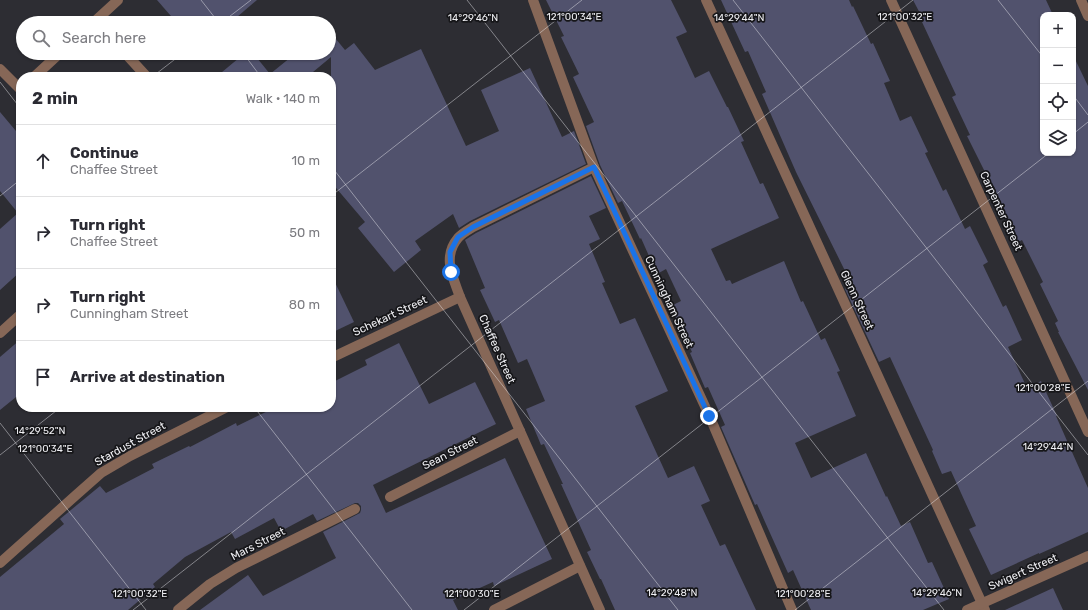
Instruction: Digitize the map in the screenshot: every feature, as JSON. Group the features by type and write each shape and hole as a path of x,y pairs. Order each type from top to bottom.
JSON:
{"street":[{"path":"101,16 118,0"},
{"name":"Cunningham Street","path":"533,0 594,167 709,416 792,610"},
{"name":"Glenn Street","path":"706,0 983,607"},
{"name":"Carpenter Street","path":"891,0 1088,432"},
{"path":"1081,0 1088,16"},
{"path":"39,72 52,60"},
{"path":"131,60 142,72"},
{"path":"0,69 16,84"},
{"name":"Chaffee Street","path":"594,167 473,227 458,237 450,252 451,272 460,297 600,610"},
{"name":"Schekart Street","path":"336,356 460,297"},
{"path":"0,333 16,319"},
{"name":"Stardust Street","path":"0,563 102,473 130,456 217,412"},
{"name":"Sean Street","path":"390,497 520,431"},
{"name":"Mars Street","path":"178,610 210,584 236,568 355,509"},
{"name":"Swigert Street","path":"967,610 983,607 1088,556"},
{"path":"494,610 580,566"}],"building":[{"path":"157,0 257,0 238,16 171,16"},
{"path":"546,0 671,0 687,32 676,37 695,78 709,71 744,141 741,142 760,184 763,183 779,218 711,249 726,281 730,280 732,284 784,261 801,302 803,301 821,340 825,338 840,371 837,372 856,416 795,443 811,478 866,453 901,526 910,522 928,563 932,562 949,599 923,610 811,610 793,570 788,573 757,504 755,505 721,427 725,425 708,387 705,388 690,353 692,352 671,306 681,301 666,269 657,274 622,201 618,203 600,165 586,126 594,122 573,77 579,74 561,37 564,36"},
{"path":"721,0 849,0 871,44 873,43 890,81 884,83 900,121 911,116 928,152 925,153 943,191 946,189 965,229 970,226 988,262 983,265 1003,307 1006,305 1022,340 1008,347 1027,388 1041,381 1088,488 1088,532 991,575 969,529 976,526 951,471 942,474 932,451 933,450 890,357 879,362 845,289 852,285 796,172 762,94 766,92 748,51 745,52"},
{"path":"913,0 1046,0 1052,12 1040,12 1040,156 1076,156 1076,61 1088,86 1088,390 1058,332 1055,323 1058,321 1040,284 1043,282 1022,240 1016,243 1002,212 1005,211 967,136 970,135 952,97 956,95 922,22 924,21"},
{"path":"336,39 345,50 354,43 375,70 421,49 466,146 499,131 481,90 530,68 562,137 574,131 586,164 470,221 459,228 453,214 415,241 421,250 394,272 358,228 365,222 336,188 336,72 331,72 331,60 336,60"},
{"path":"237,60 259,60 268,72 222,72"},
{"path":"287,60 327,60 313,72 272,72"},
{"path":"0,112 16,131 16,211 0,191"},
{"path":"591,176 606,208 589,216 600,239 589,244 605,282 602,283 620,324 635,318 668,391 635,406 668,478 694,466 710,501 701,505 720,546 725,544 756,610 615,610 587,552 591,550 561,484 563,484 544,444 541,445 526,409 545,401 527,359 518,363 499,320 495,322 480,290 485,288 465,240 476,233"},
{"path":"16,215 16,276 0,290 0,229"},
{"path":"336,284 354,322 336,331"},
{"path":"16,343 16,397 0,410 0,357"},
{"path":"399,343 429,404 475,382 496,424 373,485 386,513 505,458 552,559 494,586 493,582 453,600 458,610 200,610 248,575 263,596 336,558 323,532 360,513 361,506 358,503 355,503 317,521 313,514 281,531 274,518 235,539 231,532 185,557 153,584 155,587 128,610 0,610 0,577 64,524 60,519 100,486 106,493 154,468 152,464 189,446 190,447 236,423 237,426 266,412 336,412 336,380 367,365 365,360"},
{"path":"1053,588 1063,610 1005,610"}],"route":[{"path":"451,272 450,252 458,237 473,227 594,167 709,416"}]}
